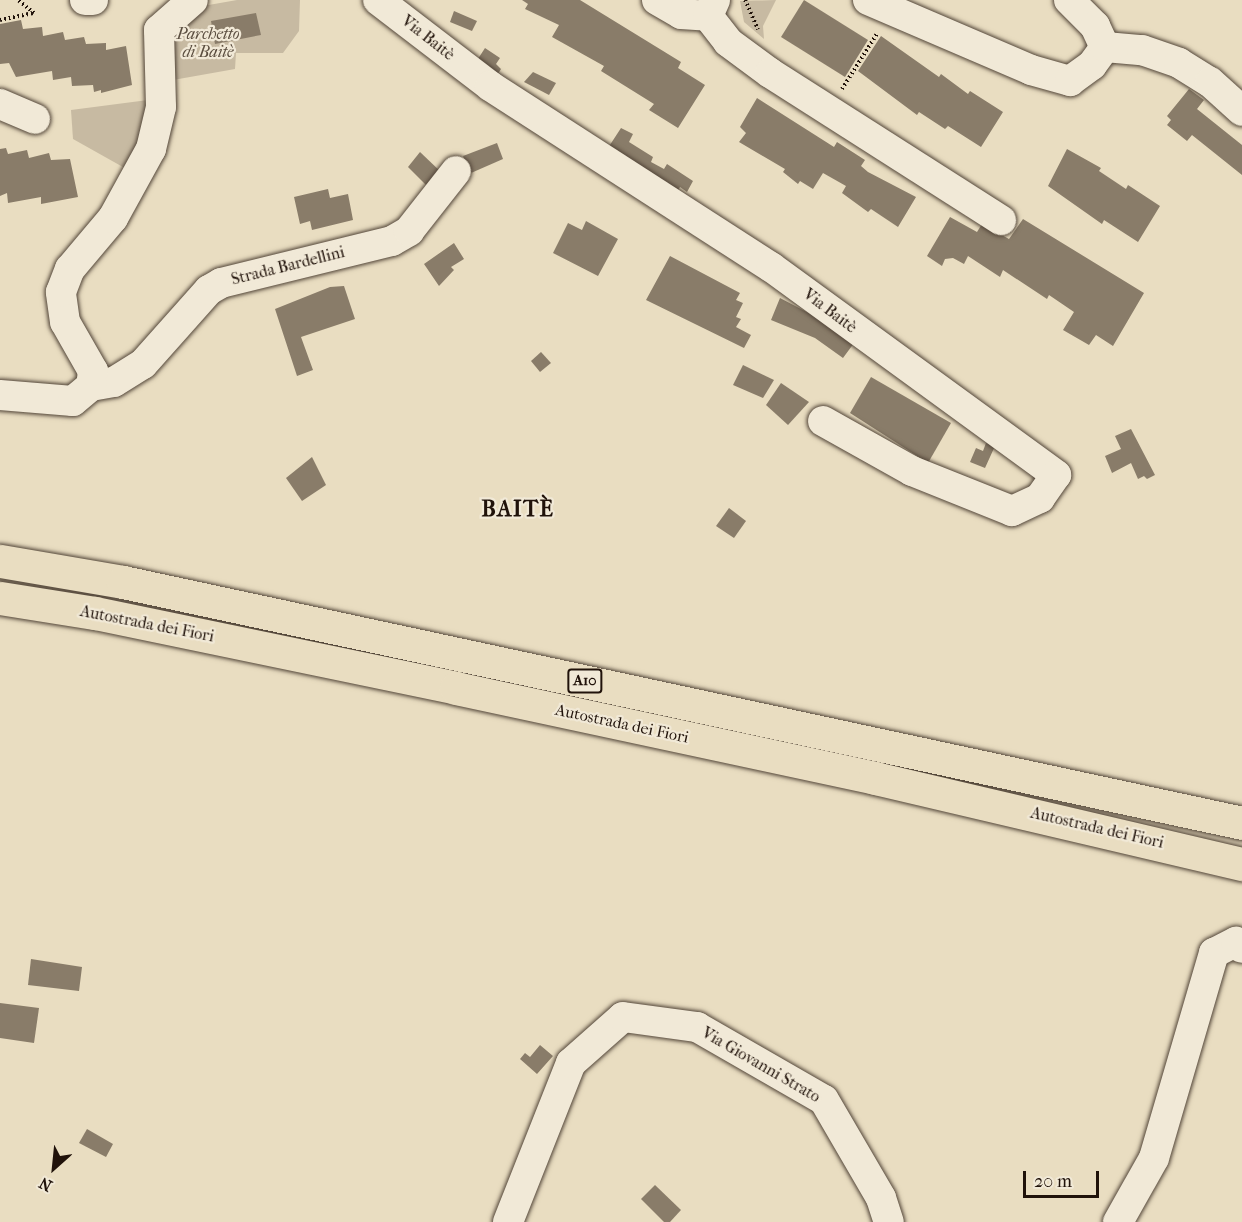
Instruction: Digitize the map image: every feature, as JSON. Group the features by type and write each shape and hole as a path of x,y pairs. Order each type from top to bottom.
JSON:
{"highway":[{"name":"Autostrada dei Fiori","path":"0,561 123,582 1242,823"},
{"name":"Autostrada dei Fiori","path":"0,598 95,613 456,688 1156,841 1242,864"}],"street":[{"path":"85,0 93,0"},
{"path":"0,395 73,401 91,386 93,371 65,322 61,292 70,269 113,218 151,149 160,107 159,30 193,0"},
{"name":"Via Baitè","path":"378,0 490,86 771,267 1056,475 1040,498 1012,511 912,471 823,421"},
{"path":"657,0 681,14 711,8 728,42 770,73 1001,220"},
{"path":"868,0 1031,70 1070,81 1092,64 1105,47"},
{"path":"1069,0 1095,26 1105,47"},
{"path":"1105,47 1142,50 1179,63 1210,82 1242,111"},
{"path":"0,104 35,119"},
{"name":"Strada Bardellini","path":"91,386 114,382 142,364 209,290 220,283 392,241 409,231 456,171"},
{"path":"1118,1222 1154,1158 1193,1013 1214,953 1236,942 1242,948"},
{"name":"Via Giovanni Strato","path":"508,1222 571,1063 623,1017 697,1027 824,1100 881,1198 889,1222"}],"path":[{"path":"0,20 34,13 18,0"},
{"path":"842,90 877,35"}],"green space":[{"name":"Parchetto di Baitè","path":"237,0 300,0 299,31 283,53 236,53 235,69 173,80 168,37 203,6"},
{"path":"776,0 763,26 764,39 744,22 740,1"},
{"path":"148,100 130,171 73,139 71,110"}],"building":[{"path":"522,0 580,0 681,62 678,68 705,85 678,128 649,110 654,104 601,71 604,66 552,37 559,25 525,9 528,4"},
{"path":"804,0 868,40 845,77 781,37"},
{"path":"454,11 477,21 472,31 450,22"},
{"path":"256,13 261,35 215,44 211,21"},
{"path":"21,20 23,29 42,27 43,36 63,32 65,40 84,37 86,44 106,43 106,50 126,46 132,85 101,93 101,90 94,92 93,85 72,86 71,77 53,80 52,71 16,77 9,63 0,64 0,24"},
{"path":"881,36 939,77 941,74 968,94 970,91 1003,112 981,147 948,126 945,129 919,112 917,115 858,71"},
{"path":"485,48 500,58 496,64 501,69 496,77 476,62"},
{"path":"533,72 556,83 549,95 524,82"},
{"path":"1189,89 1204,100 1197,109 1242,145 1242,175 1192,135 1187,141 1167,125 1171,120 1167,116"},
{"path":"757,98 834,147 837,142 865,160 861,166 868,172 916,197 898,227 871,209 868,212 842,193 846,186 823,173 813,189 800,181 798,184 783,172 785,169 739,142 746,133 740,127"},
{"path":"621,128 633,134 629,142 653,157 651,162 664,169 667,164 693,181 687,192 680,187 677,192 606,151"},
{"path":"497,143 503,159 471,173 463,156"},
{"path":"6,148 8,154 27,150 29,158 49,153 51,160 70,159 78,197 41,204 41,197 8,203 7,193 0,196 0,149"},
{"path":"1067,149 1101,168 1099,171 1126,189 1128,185 1160,206 1138,242 1104,220 1102,224 1048,186"},
{"path":"420,152 442,173 429,188 408,167"},
{"path":"328,189 330,198 348,194 353,220 312,230 310,221 300,224 294,197"},
{"path":"950,217 977,232 982,224 1009,239 1023,219 1144,293 1113,346 1096,335 1089,345 1063,330 1074,312 1049,295 1047,299 1003,270 1000,277 968,256 964,264 953,258 945,259 942,266 927,256"},
{"path":"586,221 618,239 598,276 553,253 568,223 582,230"},
{"path":"454,243 464,259 451,267 454,270 439,286 424,264"},
{"path":"670,256 740,293 736,300 743,303 736,317 741,319 736,327 751,335 744,348 646,300"},
{"path":"344,286 355,319 301,337 313,370 297,376 275,309 330,287"},
{"path":"780,298 822,320 854,343 843,358 815,338 771,320"},
{"path":"541,352 551,363 540,372 531,361"},
{"path":"743,365 774,380 763,398 733,385"},
{"path":"871,377 951,423 928,463 850,413"},
{"path":"781,383 809,402 788,425 766,405"},
{"path":"1131,429 1155,475 1147,479 1144,476 1138,479 1131,463 1112,473 1105,456 1121,449 1115,436"},
{"path":"986,443 995,446 985,468 970,462 976,448 983,451"},
{"path":"312,457 326,485 302,501 286,478"},
{"path":"729,508 746,521 734,538 716,526"},
{"path":"31,959 82,967 79,991 28,985"},
{"path":"0,1003 39,1008 34,1043 0,1038"},
{"path":"540,1045 553,1056 537,1074 520,1059 525,1053 530,1057"},
{"path":"87,1129 113,1144 106,1157 79,1143"},
{"path":"655,1185 681,1210 670,1222 664,1222 641,1199"}],"district":[{"name":"BAITÈ","path":"518,510"}]}
